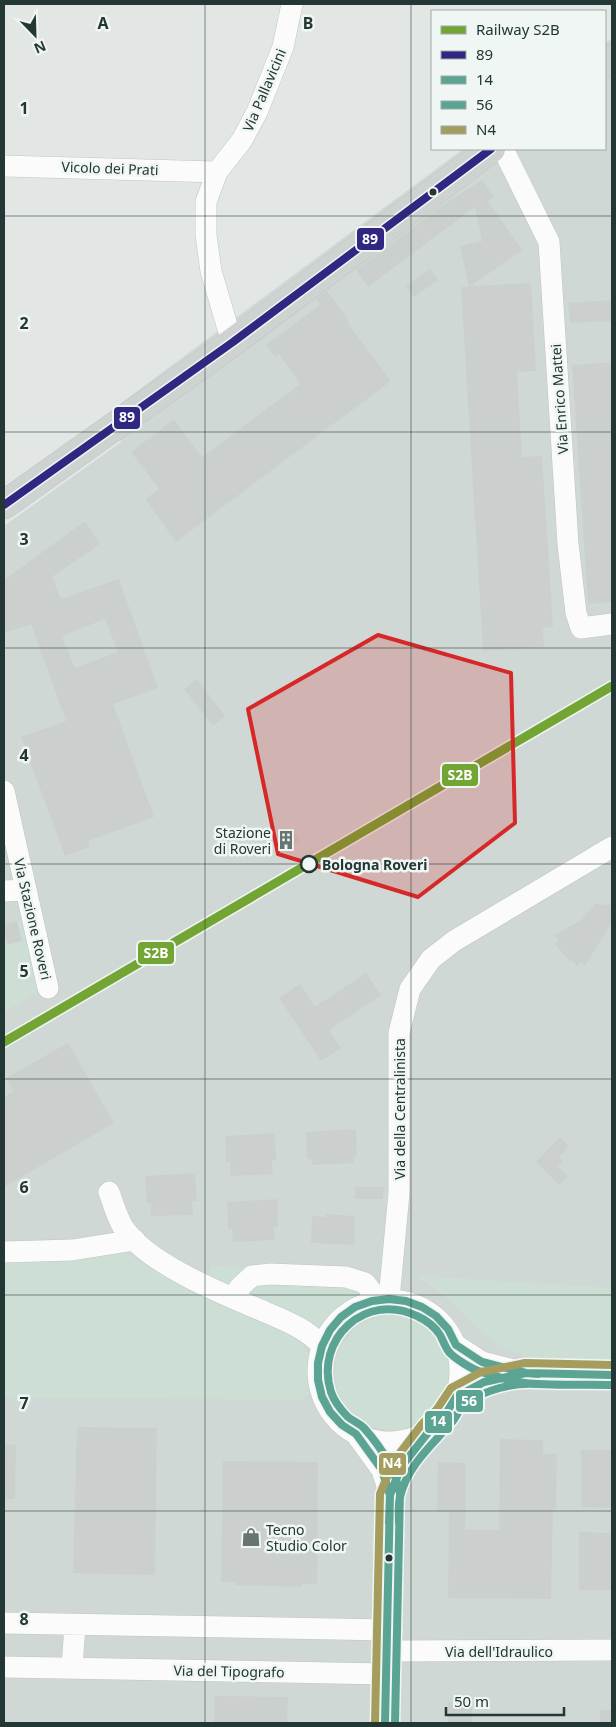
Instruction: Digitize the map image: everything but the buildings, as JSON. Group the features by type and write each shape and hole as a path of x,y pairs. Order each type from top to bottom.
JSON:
{"main road":[{"path":"4,504 233,342 490,150"}],"street":[{"name":"Via Pallavicini","path":"233,342 212,271 206,235 206,202 217,172 242,140 257,112 283,47 292,4"},
{"name":"Via Enrico Mattei","path":"503,150 549,242 568,544 576,613 581,628 612,624"},
{"name":"Vicolo dei Prati","path":"4,166 217,172"},
{"name":"Via Stazione Roveri","path":"4,791 48,988"},
{"name":"Via della Centralinista","path":"383,1300 399,1193 399,1033 410,989 431,959 454,941 612,847"},
{"path":"4,891 26,890"},
{"path":"109,1192 123,1227 153,1257 189,1278 301,1327 322,1346"},
{"path":"4,1252 72,1250 135,1240"},
{"path":"233,1298 252,1276 270,1274 346,1276 365,1283 383,1300"},
{"path":"390,1495 401,1467 430,1430 445,1415 456,1397 460,1380 460,1362 456,1344 448,1329 436,1316 422,1307 406,1301 383,1300 356,1308 341,1318 330,1330 322,1346 318,1362 318,1380 322,1397 330,1412 356,1434 374,1441 393,1442 412,1438 430,1430"},
{"path":"456,1344 482,1362 526,1373 612,1375"},
{"path":"456,1397 484,1382 526,1373"},
{"path":"356,1434 382,1470 390,1495 385,1723"},
{"path":"4,1623 75,1624 387,1641"},
{"path":"72,1668 75,1624"},
{"name":"Via dell'Idraulico","path":"387,1641 612,1650"},
{"name":"Via del Tipografo","path":"4,1666 386,1674"}],"highlighted area":[{"path":"378,635 511,673 515,823 418,897 278,854 248,709"}],"shaded area":[{"path":"612,38 612,1723 4,1723 4,526 121,442 113,409 462,150 606,150 606,42"}],"green space":[{"path":"23,920 39,991 4,1012 4,933 7,945 22,941 17,921"},
{"path":"115,1252 133,1256 142,1264 289,1332 308,1352 313,1391 301,1400 4,1397 4,1260"},
{"path":"212,1266 252,1268 236,1283 227,1284 207,1277"},
{"path":"417,1276 612,1288 612,1360 535,1359 498,1346 443,1295"},
{"path":"256,1279 351,1287 360,1295 323,1328 249,1294 251,1286"},
{"path":"392,1316 414,1320 432,1333 445,1351 449,1373 445,1395 432,1413 414,1426 392,1430 370,1426 352,1413 339,1395 335,1373 339,1351 352,1333 370,1320"}],"rail line":[{"name":"S2B","path":"4,1042 612,686"}],"transit line":[{"name":"89","path":"4,505 233,342 490,150"},
{"name":"14","path":"385,1723 390,1495 382,1470 356,1434 342,1425 330,1412 322,1397 318,1380 318,1363 322,1346 330,1330 341,1317 355,1307 372,1301 389,1299 406,1301 422,1307 436,1316 448,1329 456,1345 482,1362 526,1373 612,1375"},
{"name":"56","path":"395,1723 400,1493 392,1467 381,1450 364,1428 345,1414 332,1395 328,1372 330,1354 337,1338 348,1325 363,1315 380,1310 398,1310 417,1316 430,1324 438,1332 451,1354 464,1364 478,1371 525,1383 612,1385"},
{"name":"N4","path":"375,1723 380,1494 393,1462 422,1424 437,1409 451,1388 481,1372 525,1363 612,1365"},
{"name":"14","path":"389,1523 390,1495 401,1467 430,1430 445,1415 456,1397 484,1382 526,1373 538,1374"},
{"name":"56","path":"399,1523 399,1500 408,1475 421,1456 454,1420 463,1406 473,1399 499,1388 519,1384 537,1384"}],"place":[{"name":"Stazione di Roveri","path":"286,840"},
{"name":"Bologna Roveri","path":"309,864"},
{"name":"Tecno Studio Color","path":"251,1537"}]}
